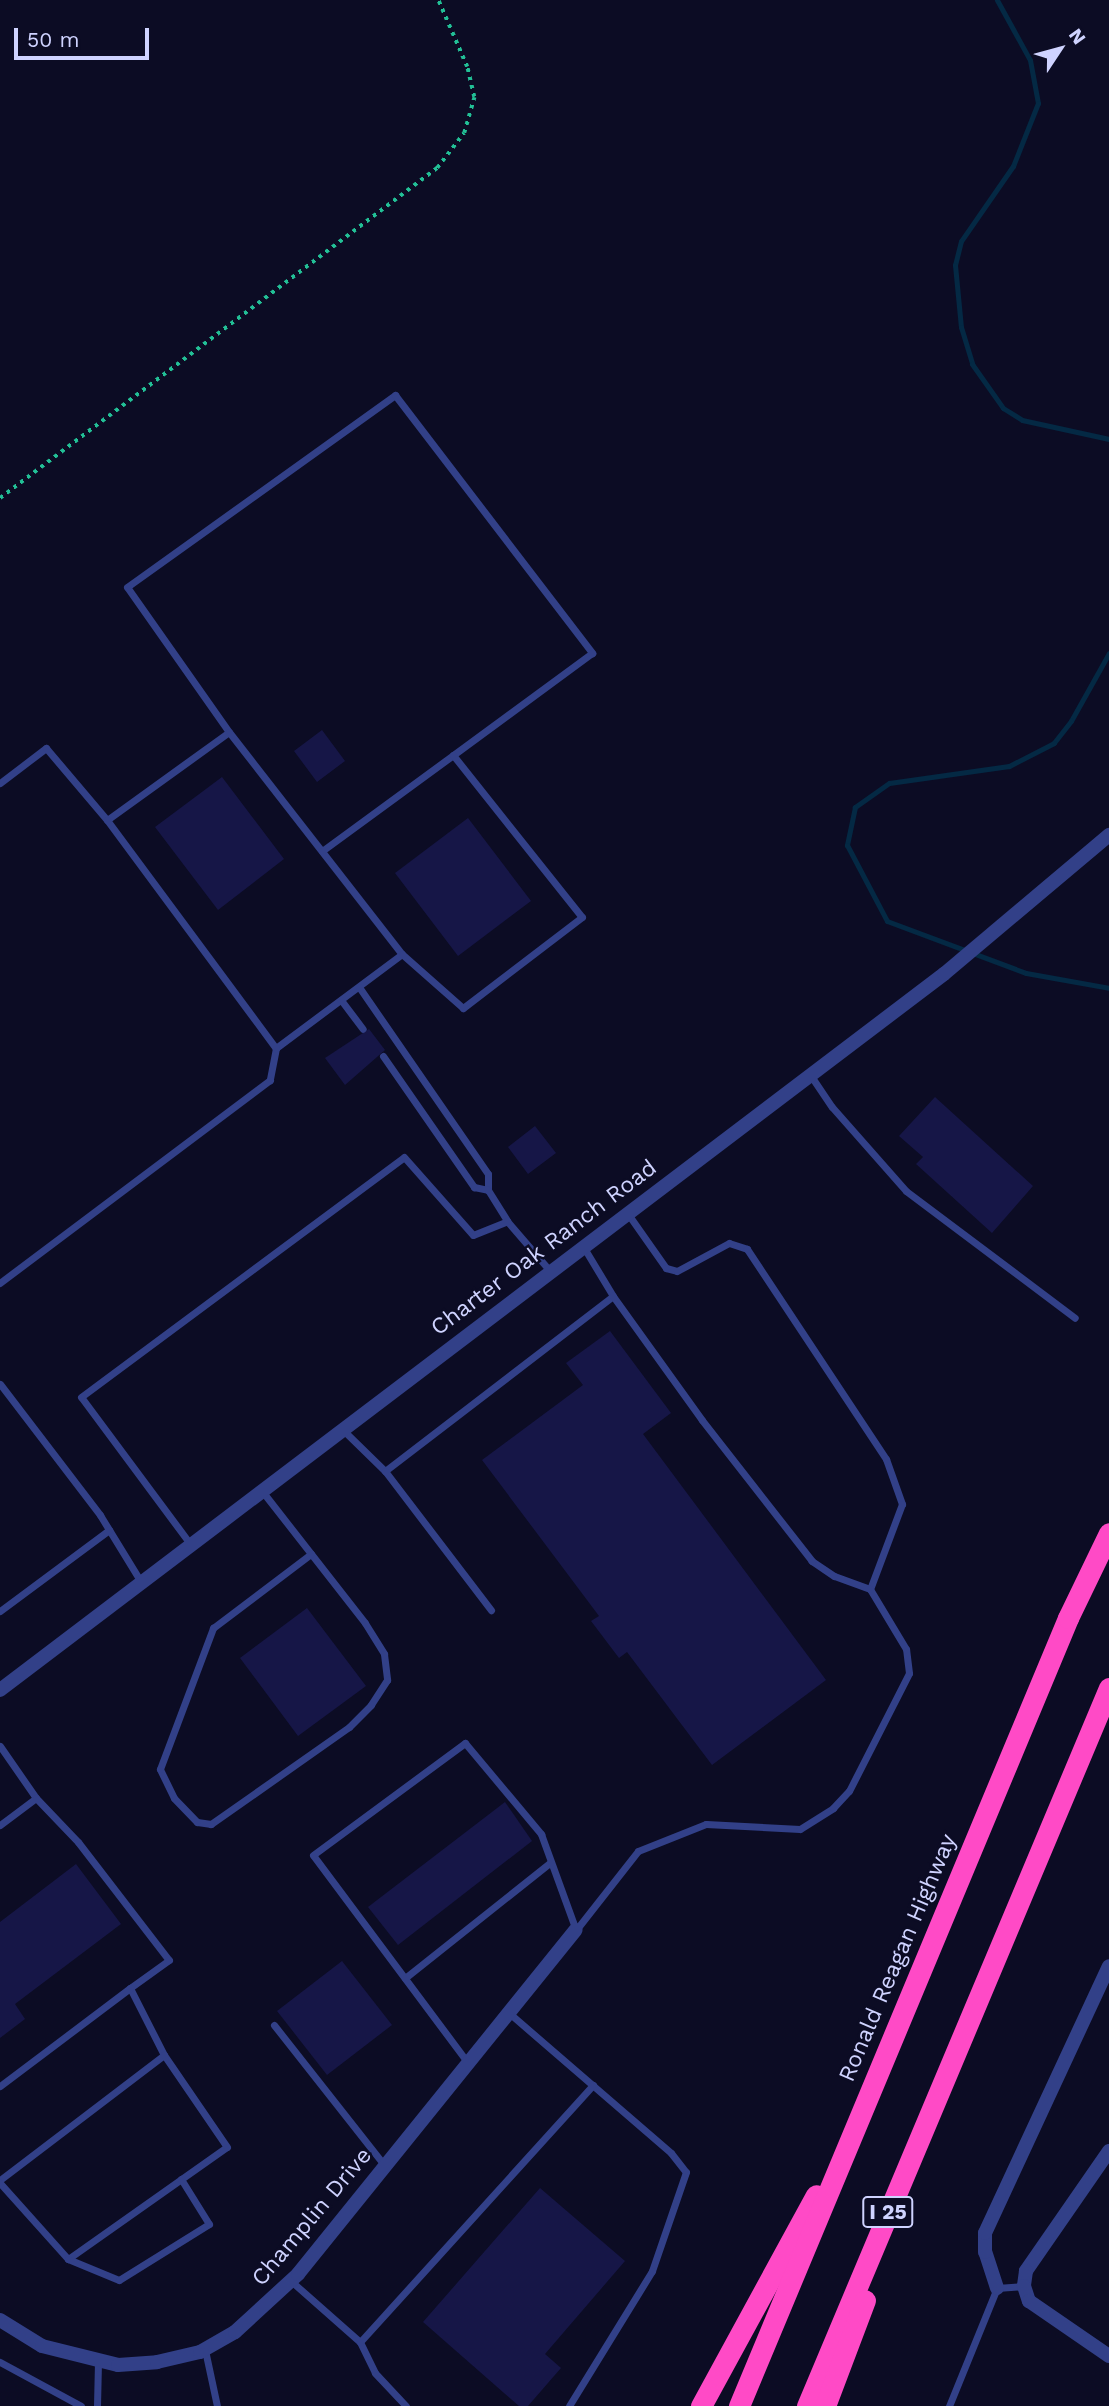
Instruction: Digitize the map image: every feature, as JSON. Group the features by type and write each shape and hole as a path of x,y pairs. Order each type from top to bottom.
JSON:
{"highway":[{"name":"Ronald Reagan Highway","path":"739,2406 1063,1631 1109,1533"},
{"name":"I 25","path":"807,2406 1109,1688"},
{"path":"825,2406 969,2017"},
{"path":"701,2406 851,2136"}],"street":[{"name":"Charter Oak Ranch Road","path":"0,1690 944,974 1109,835"},
{"name":"Champlin Drive","path":"0,2320 42,2346 98,2362 157,2362 205,2350 235,2332 291,2281 576,1930"},
{"path":"997,2288 985,2252 985,2233 1109,1966"},
{"path":"1109,2151 1026,2271 1024,2286 1029,2301 1109,2356"}],"lane":[{"path":"322,851 592,653 395,395 127,587 229,732 402,954 463,1008 582,917 453,755"},
{"path":"107,820 229,732"},
{"path":"0,783 46,748 107,820 276,1048"},
{"path":"0,1283 270,1080 276,1048 402,954"},
{"path":"359,987 488,1174 488,1189 507,1221 551,1272"},
{"path":"341,1000 363,1029"},
{"path":"383,1056 474,1187 488,1189"},
{"path":"810,1075 832,1107 906,1191 1075,1318"},
{"path":"191,1545 81,1397 404,1157 473,1235 507,1221"},
{"path":"628,1214 666,1268 685,1268 729,1243 747,1249 886,1459 902,1504 870,1589"},
{"path":"576,1930 638,1851 706,1824 800,1829 849,1791 909,1673 906,1649 870,1589 834,1576 812,1561 613,1296 583,1247"},
{"path":"386,1472 613,1296"},
{"path":"0,1384 108,1530 141,1582"},
{"path":"343,1430 386,1472 491,1610"},
{"path":"262,1491 365,1623 384,1654 387,1679 371,1705 349,1727 211,1824 197,1822 174,1798 160,1769 213,1628 311,1554"},
{"path":"0,1611 108,1530"},
{"path":"468,2063 313,1855 465,1743 541,1834 576,1930"},
{"path":"0,1746 36,1798 78,1842 169,1960 0,2087"},
{"path":"0,1825 36,1798"},
{"path":"405,1978 551,1861"},
{"path":"68,2259 227,2147 164,2055 130,1988"},
{"path":"509,2013 671,2152 686,2172 652,2271 569,2406"},
{"path":"274,2025 385,2166"},
{"path":"164,2055 0,2181 68,2259 119,2280 209,2224 181,2179"},
{"path":"360,2342 593,2085"},
{"path":"291,2281 360,2342 375,2373 406,2406"},
{"path":"949,2406 997,2288 1024,2286"},
{"path":"205,2350 217,2406"},
{"path":"0,2362 81,2406"},
{"path":"97,2406 98,2362"}],"path":[{"path":"0,498 437,168 464,133 474,97 467,67 438,0"}],"building":[{"path":"322,730 345,761 317,782 294,751"},
{"path":"222,777 284,859 218,910 155,827"},
{"path":"468,818 531,901 458,956 395,873"},
{"path":"369,1029 385,1050 345,1085 325,1058"},
{"path":"935,1097 1033,1186 992,1233 916,1164 923,1157 899,1136"},
{"path":"535,1126 556,1153 528,1174 508,1147"},
{"path":"610,1331 671,1413 643,1434 826,1680 712,1765 627,1652 619,1658 591,1621 599,1616 482,1460 583,1385 566,1363"},
{"path":"307,1608 366,1686 298,1736 240,1658"},
{"path":"505,1802 532,1841 398,1945 368,1907"},
{"path":"76,1864 121,1924 15,2004 25,2019 0,2038 0,1922"},
{"path":"342,1961 392,2025 327,2075 277,2011"},
{"path":"540,2188 625,2261 545,2354 561,2368 528,2406 519,2406 423,2322"}],"waterway":[{"path":"997,0 1030,60 1038,103 1013,166 961,241 955,265 961,327 972,364 1003,408 1022,420 1109,439"},
{"path":"1109,653 1071,721 1054,743 1009,766 889,783 855,807 847,845 887,921 1026,973 1109,988"}]}
